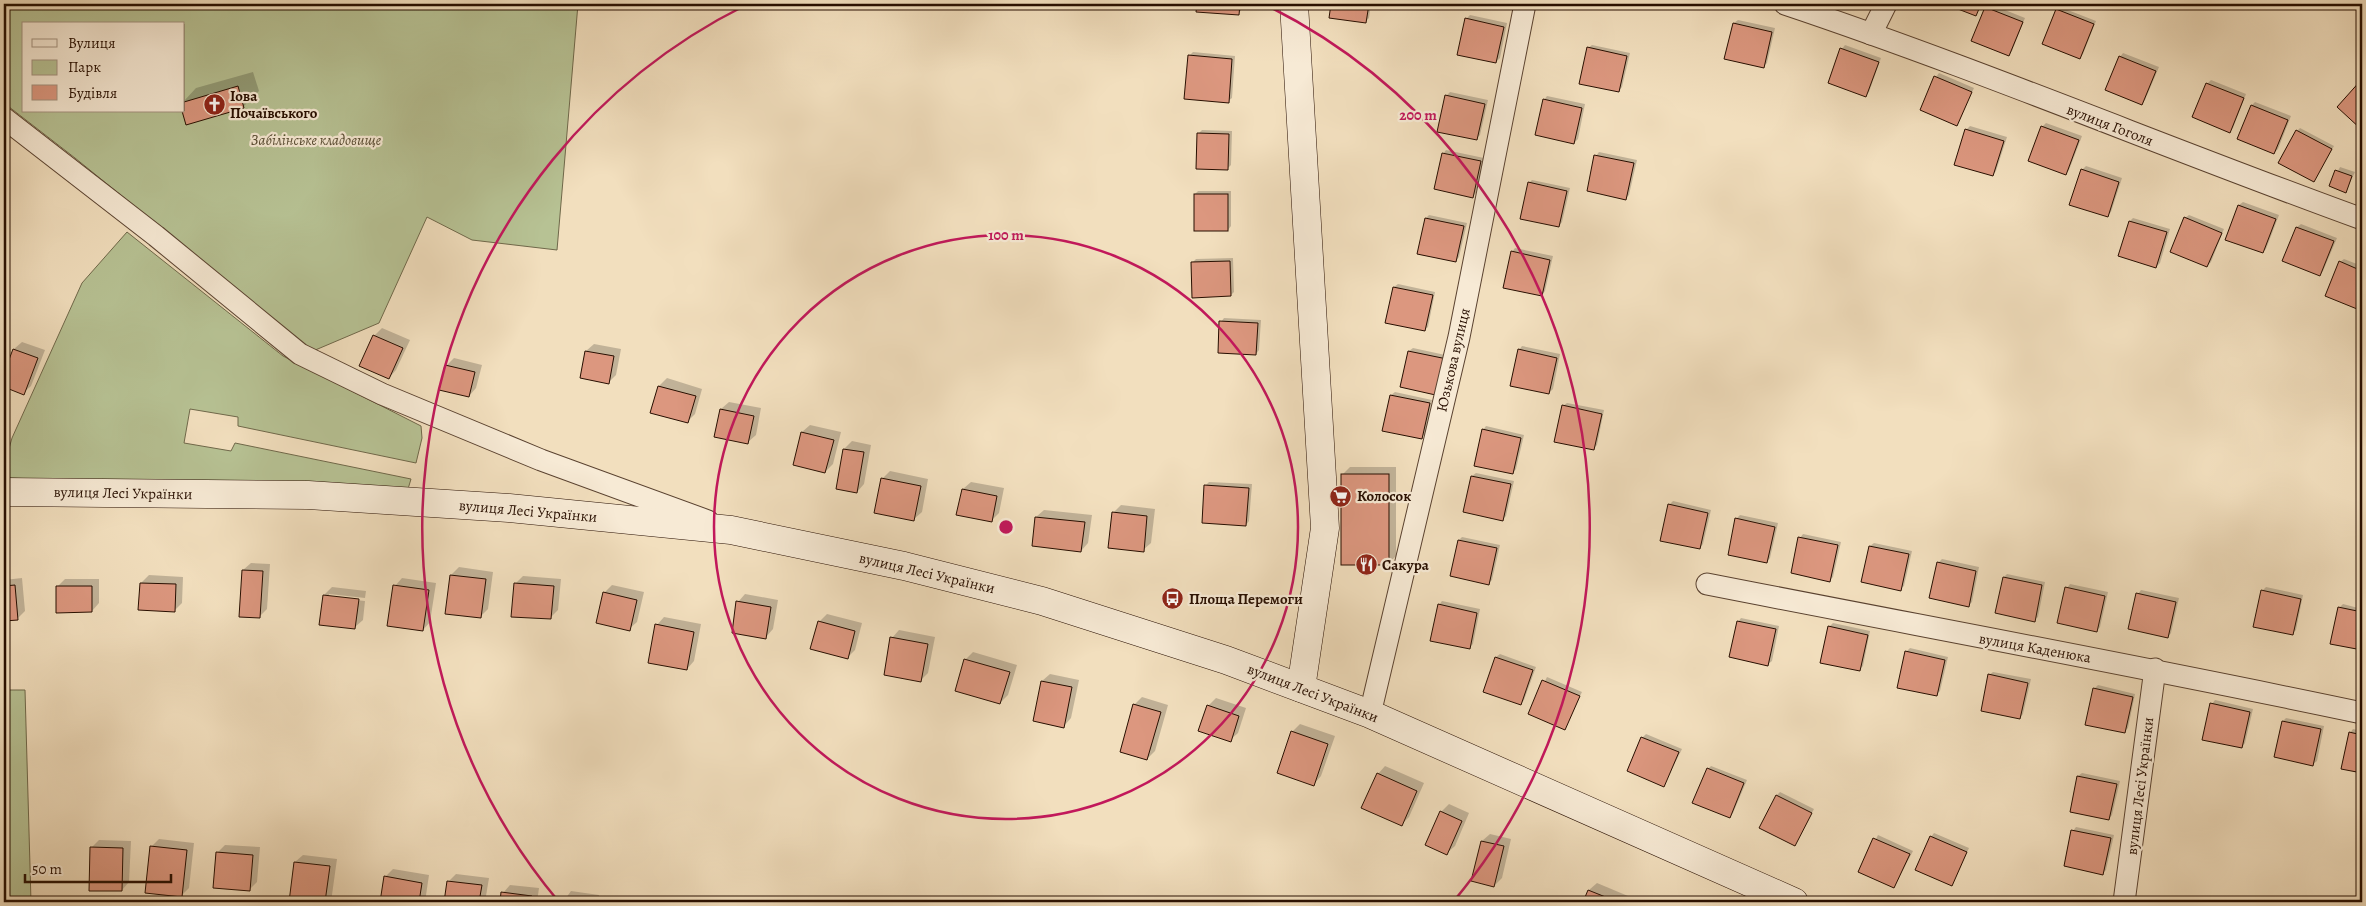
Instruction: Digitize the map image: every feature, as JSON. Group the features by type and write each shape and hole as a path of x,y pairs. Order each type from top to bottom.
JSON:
{"main road":[{"path":"1294,4 1325,528 1301,688"},
{"name":"вулиця Лесі Українки","path":"4,492 308,495 509,508 731,530 904,566 1042,601 1226,660 1370,714 1794,902"}],"street":[{"name":"Юзькова вулиця","path":"1370,714 1459,338 1525,4"},
{"name":"вулиця Гоголя","path":"1785,4 1871,34 2205,162 2358,212"},
{"path":"1871,34 1886,4"},
{"path":"4,118 156,236 300,354 382,394 532,456 731,530"},
{"name":"вулиця Каденюка","path":"1707,584 1964,635 2155,669 2362,713"},
{"name":"вулиця Лесі Українки","path":"2124,902 2155,669"}],"green space":[{"name":"Забілінське кладовище","path":"4,4 578,4 557,250 472,240 427,217 379,323 313,351 75,158 4,103"},
{"path":"127,232 283,356 421,426 422,438 416,463 238,426 238,417 190,409 184,443 231,451 235,443 411,479 408,489 4,478 4,466 12,438 82,283"},
{"path":"4,690 25,690 31,902 4,902"}],"building":[{"path":"1197,4 1240,4 1239,15 1196,12"},
{"path":"1331,4 1369,4 1366,23 1329,18"},
{"path":"1945,4 1981,4 1976,16"},
{"path":"1985,7 2023,22 2009,56 1971,41"},
{"path":"2056,9 2094,24 2080,59 2042,44"},
{"path":"1465,18 1504,27 1496,63 1457,55"},
{"path":"1733,23 1772,32 1764,68 1724,59"},
{"path":"1587,47 1627,56 1619,92 1579,84"},
{"path":"1840,48 1879,62 1866,97 1828,83"},
{"path":"1188,55 1232,59 1229,103 1184,99"},
{"path":"2119,56 2156,71 2142,105 2105,90"},
{"path":"1934,76 1972,92 1957,126 1920,110"},
{"path":"2362,79 2362,130 2337,107"},
{"path":"2206,83 2244,98 2230,133 2192,117"},
{"name":"Іова Почаївського","path":"238,86 244,108 186,125 182,112 185,112 185,102"},
{"path":"1445,95 1485,104 1477,140 1437,132"},
{"path":"1543,99 1582,108 1574,144 1535,135"},
{"path":"2251,105 2288,120 2274,154 2237,139"},
{"path":"2041,126 2079,140 2066,175 2028,161"},
{"path":"1965,129 2004,141 1993,176 1954,165"},
{"path":"2296,130 2332,149 2314,182 2278,163"},
{"path":"1197,133 1229,134 1228,170 1196,169"},
{"path":"1442,153 1481,161 1473,198 1434,189"},
{"path":"1594,155 1634,163 1626,200 1587,191"},
{"path":"2081,169 2119,182 2108,217 2069,205"},
{"path":"2335,170 2352,176 2346,193 2329,186"},
{"path":"1528,182 1567,191 1559,227 1520,219"},
{"path":"1194,194 1228,194 1228,231 1194,231"},
{"path":"2238,205 2276,219 2263,253 2225,240"},
{"path":"2184,217 2222,233 2207,267 2170,252"},
{"path":"1425,218 1464,226 1456,262 1417,254"},
{"path":"2129,221 2167,232 2156,268 2118,256"},
{"path":"2296,227 2334,241 2320,276 2282,261"},
{"path":"1511,251 1550,260 1542,296 1503,288"},
{"path":"1230,261 1231,296 1192,298 1191,262"},
{"path":"2339,261 2362,271 2362,311 2325,296"},
{"path":"1393,287 1433,295 1425,331 1385,323"},
{"path":"1219,321 1258,323 1256,355 1218,353"},
{"path":"373,335 403,348 389,379 359,366"},
{"path":"13,349 38,358 24,395 4,387 4,373"},
{"path":"1518,349 1557,358 1549,394 1510,386"},
{"path":"585,351 614,356 609,384 580,378"},
{"path":"1408,351 1447,359 1440,396 1400,387"},
{"path":"445,365 475,372 469,397 439,390"},
{"path":"658,386 696,396 688,423 650,413"},
{"path":"1390,395 1430,403 1422,439 1382,431"},
{"path":"1562,405 1602,414 1594,450 1554,442"},
{"path":"720,409 754,416 748,444 714,437"},
{"path":"1482,429 1521,438 1513,474 1474,466"},
{"path":"801,432 834,440 825,473 793,465"},
{"path":"843,449 864,452 857,493 836,489"},
{"path":"1341,474 1389,474 1389,565 1341,565"},
{"path":"1471,476 1511,484 1503,521 1463,512"},
{"path":"881,478 921,486 914,521 874,513"},
{"path":"1204,485 1249,488 1246,526 1202,523"},
{"path":"962,489 997,496 992,522 956,515"},
{"path":"1668,504 1708,513 1700,549 1660,541"},
{"path":"1112,512 1147,516 1144,552 1108,548"},
{"path":"1035,517 1085,522 1081,552 1032,546"},
{"path":"1735,518 1775,527 1767,563 1728,555"},
{"path":"1798,537 1838,545 1830,582 1791,573"},
{"path":"1458,540 1497,548 1489,585 1450,576"},
{"path":"1869,546 1909,554 1901,591 1861,582"},
{"path":"1937,562 1976,571 1969,607 1929,598"},
{"path":"242,570 263,571 260,618 239,617"},
{"path":"450,575 486,579 481,618 445,614"},
{"path":"2003,577 2042,585 2035,622 1995,613"},
{"path":"140,583 176,584 175,612 138,610"},
{"path":"514,583 554,586 551,619 511,617"},
{"path":"15,585 18,620 4,621 4,586"},
{"path":"393,585 429,590 423,631 387,626"},
{"path":"56,586 92,586 92,612 56,613"},
{"path":"2065,587 2105,596 2097,632 2057,623"},
{"path":"2261,590 2301,599 2293,635 2253,627"},
{"path":"603,592 637,600 630,631 596,623"},
{"path":"2136,593 2176,602 2168,638 2128,629"},
{"path":"323,595 359,599 355,629 319,625"},
{"path":"736,601 771,607 766,639 732,633"},
{"path":"1438,604 1477,613 1470,649 1430,641"},
{"path":"2338,607 2362,612 2362,650 2330,644"},
{"path":"818,621 855,631 848,659 810,649"},
{"path":"1737,621 1776,629 1768,666 1729,657"},
{"path":"655,624 694,632 687,670 648,663"},
{"path":"1828,626 1868,635 1860,671 1820,663"},
{"path":"890,637 928,644 921,682 884,675"},
{"path":"1905,651 1945,660 1937,696 1897,688"},
{"path":"1495,657 1533,670 1521,705 1483,692"},
{"path":"964,659 1010,672 1000,704 955,691"},
{"path":"1988,674 2028,683 2020,719 1981,711"},
{"path":"1542,680 1580,696 1565,730 1528,714"},
{"path":"1041,681 1072,687 1064,728 1033,721"},
{"path":"2093,688 2133,697 2125,733 2085,725"},
{"path":"2210,703 2250,712 2242,748 2202,740"},
{"path":"1133,704 1161,712 1147,760 1120,752"},
{"path":"1207,705 1239,716 1231,742 1198,731"},
{"path":"2282,721 2321,729 2313,766 2274,757"},
{"path":"1291,731 1328,744 1314,786 1277,773"},
{"path":"2349,732 2362,735 2362,773 2341,769"},
{"path":"1641,737 1679,752 1664,787 1627,771"},
{"path":"1707,768 1744,783 1730,818 1692,803"},
{"path":"1377,773 1417,791 1402,826 1361,808"},
{"path":"2077,776 2117,784 2109,820 2070,812"},
{"path":"1776,795 1812,813 1795,846 1759,828"},
{"path":"1440,811 1462,821 1447,855 1425,845"},
{"path":"2071,830 2111,838 2103,875 2064,866"},
{"path":"1930,836 1967,852 1952,886 1915,870"},
{"path":"1873,838 1910,854 1894,888 1858,872"},
{"path":"1481,841 1504,846 1494,887 1471,881"},
{"path":"150,846 187,850 182,897 145,893"},
{"path":"90,847 123,848 122,891 89,891"},
{"path":"216,852 253,855 250,891 213,888"},
{"path":"294,862 330,866 325,902 289,902"},
{"path":"384,876 422,883 419,902 380,902"},
{"path":"447,881 482,885 479,902 444,902"},
{"path":"1588,890 1618,902 1583,902"},
{"path":"501,892 532,896 531,902 500,902"},
{"path":"562,898 590,902 562,902"}],"place":[{"name":"Іова Почаївського","path":"214,105"},
{"name":"Колосок","path":"1341,496"},
{"name":"Сакура","path":"1366,565"},
{"name":"Площа Перемоги","path":"1173,599"}]}
